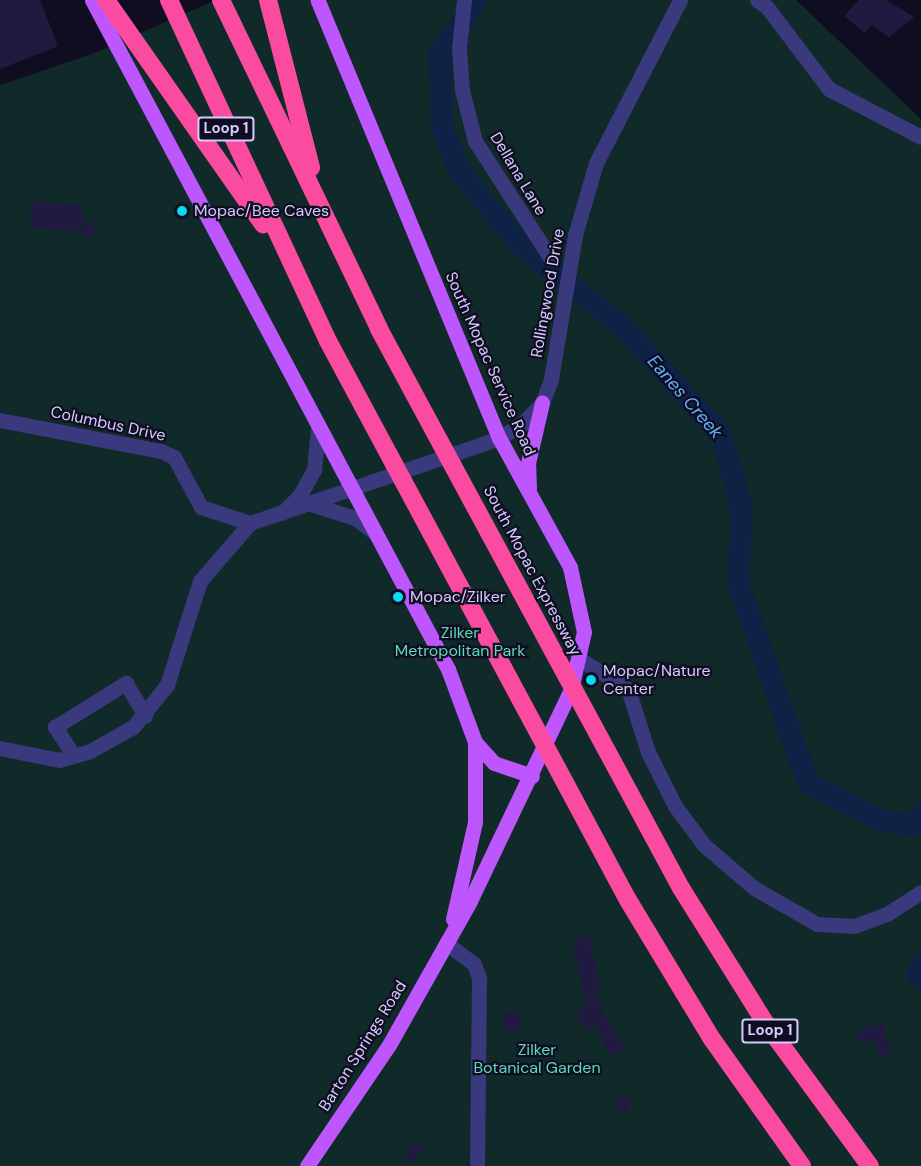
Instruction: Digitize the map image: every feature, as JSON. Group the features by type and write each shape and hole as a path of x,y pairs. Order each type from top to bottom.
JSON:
{"highway":[{"path":"106,0 288,257"},
{"name":"Loop 1","path":"169,0 328,341 628,900 712,1039 802,1166"},
{"name":"South Mopac Expressway","path":"220,0 320,202 379,329 681,888 766,1024 870,1166"},
{"path":"268,0 320,202"}],"main road":[{"path":"92,0 448,669 475,742 494,764 532,776"},
{"name":"South Mopac Service Road","path":"318,0 499,438 529,491 578,589 584,632 581,660 532,776"},
{"path":"529,491 528,463 542,403"},
{"name":"Barton Springs Road","path":"446,943 476,822 475,742"},
{"name":"Barton Springs Road","path":"307,1166 389,1045 446,943 532,776"}],"street":[{"name":"Dellana Lane","path":"464,0 459,48 462,90 476,141 549,256"},
{"name":"Rollingwood Drive","path":"542,403 559,331 575,235 596,163 680,0"},
{"path":"757,0 767,7 829,89 921,137"},
{"path":"0,748 41,759 74,756 133,727 145,716 167,685 200,581 250,522 279,516 352,488 499,438 523,423 542,403"},
{"name":"Columbus Drive","path":"0,420 160,452 174,458 201,507 250,522"},
{"path":"279,516 300,495 314,470 318,428"},
{"path":"311,504 355,518 375,533"},
{"path":"581,660 628,689 648,752 675,806 704,845 754,888 817,924 854,926 887,914 921,892"},
{"path":"74,756 55,727 126,683 145,716"},
{"path":"446,943 474,964 479,978 477,1166"}],"green space":[{"name":"Zilker Metropolitan Park","path":"216,0 796,0 921,119 921,1166 0,1166 0,85 92,54"}],"water":[{"path":"921,948 921,993 910,983 907,969"}],"building":[{"path":"0,0 40,0 58,46 0,69"},
{"path":"859,0 886,0 914,17 889,37 872,25 865,33 844,16"},
{"path":"32,201 80,205 85,222 95,226 94,238 83,237 83,232 30,227"},
{"path":"588,935 602,989 593,991 624,1050 610,1056 596,1024 585,1030 575,1012 586,1006 572,941"},
{"path":"520,1011 522,1029 505,1031 503,1013"},
{"path":"883,1023 891,1053 879,1056 874,1040 860,1044 856,1030"},
{"path":"618,1095 631,1100 626,1114 613,1109"},
{"path":"415,1141 423,1147 414,1163 404,1157"}],"waterway":[{"name":"Eanes Creek","path":"477,0 440,53 442,127 460,172 520,245 622,326 722,436 742,510 738,583 808,783 883,821 914,826 921,815"}],"place":[{"name":"Mopac/Bee Caves","path":"182,211"},
{"name":"Mopac/Zilker","path":"398,597"},
{"name":"Mopac/Nature Center","path":"591,680"}],"park label":[{"name":"Zilker Botanical Garden","path":"537,1059"}]}
